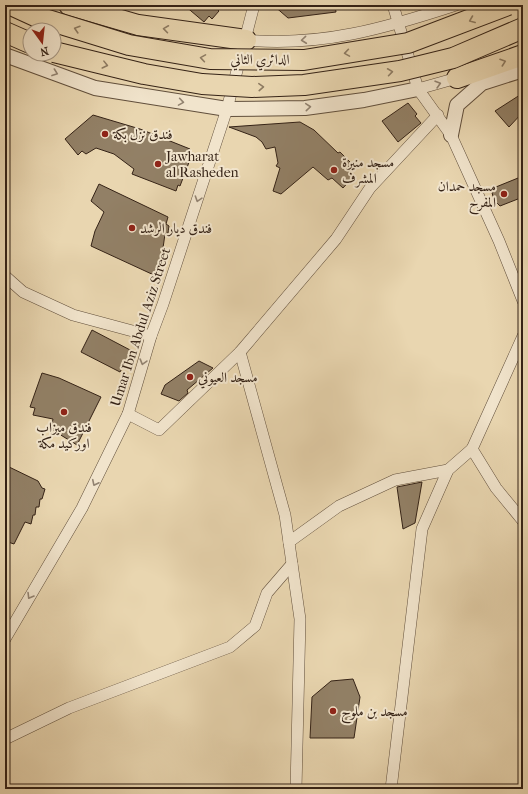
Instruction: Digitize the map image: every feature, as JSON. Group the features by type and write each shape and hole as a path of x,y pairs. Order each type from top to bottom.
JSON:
{"highway":[{"name":"الدائري الثاني","path":"11,5 35,16 129,45 210,59 304,60 408,43 508,5"},
{"path":"69,5 138,25 246,40"},
{"name":"الدائري الثاني","path":"62,54 144,74 202,84 252,87 304,85 400,71 453,58 523,28"},
{"path":"5,32 22,39"},
{"path":"457,78 523,55"}],"street":[{"name":"Umar Ibn Abdul Aziz Street","path":"5,639 82,508 128,414 151,336 163,304 227,109 254,5"},
{"path":"393,5 397,24 418,89 451,135 523,301"},
{"path":"246,40 278,43 331,37 397,24 456,5"},
{"path":"5,55 95,88 227,109 305,108 364,100 418,89 457,78 482,83"},
{"path":"451,135 457,105 482,83 523,70"},
{"path":"128,414 159,430 240,352 336,239 370,188 438,115"},
{"path":"5,276 23,292 73,315 151,336"},
{"path":"391,789 422,529 448,470 472,449 523,336"},
{"path":"240,352 285,515 300,620 296,789"},
{"path":"472,449 496,488 523,521"},
{"path":"289,542 339,506 395,480 448,470"},
{"path":"5,739 69,708 230,647 255,626 267,593 292,564"}],"building":[{"path":"184,5 218,5 216,8 219,11 212,19 209,16 204,22"},
{"path":"273,5 335,5 336,12 288,18"},
{"path":"523,93 523,112 509,127 495,111"},
{"path":"408,103 417,114 415,116 421,123 398,142 382,121"},
{"path":"93,115 140,129 190,149 188,156 191,157 180,186 178,185 176,191 132,174 134,169 114,154 96,148 86,154 82,151 78,155 65,139"},
{"path":"300,122 314,130 351,163 347,169 353,177 343,188 332,178 328,180 313,167 281,194 273,191 280,168 276,166 278,163 275,147 266,149 262,142 256,137 229,127"},
{"name":"مسجد حمدان المفرح","path":"523,176 523,197 500,206 494,200 491,189"},
{"name":"فندق ديار الرشد","path":"99,184 168,217 166,224 169,226 168,233 165,234 161,262 159,269 156,269 156,276 91,246 95,231 104,212 91,201"},
{"path":"92,330 132,351 120,372 81,352"},
{"name":"مسجد العيوني","path":"199,361 213,368 187,390 188,393 179,401 161,394 165,385"},
{"name":"فندق ميزاب اوركيد مكة","path":"42,373 59,378 101,397 77,445 51,429 53,419 33,415 35,408 30,407"},
{"path":"5,465 38,481 42,488 45,489 42,499 40,499 39,507 36,507 35,515 33,515 31,524 25,522 14,544 5,541"},
{"path":"422,482 415,523 403,529 397,487"},
{"name":"مسجد بن ملوح","path":"353,679 360,697 354,738 310,738 312,697 331,681"}],"place":[{"name":"فندق نزل بكة","path":"105,134"},
{"name":"Jawharat al Rasheden","path":"158,164"},
{"name":"مسجد منيرة المشرف","path":"334,170"},
{"name":"مسجد حمدان المفرح","path":"504,194"},
{"name":"فندق ديار الرشد","path":"132,228"},
{"name":"مسجد العيوني","path":"190,377"},
{"name":"فندق ميزاب اوركيد مكة","path":"64,412"},
{"name":"مسجد بن ملوح","path":"333,711"}]}
